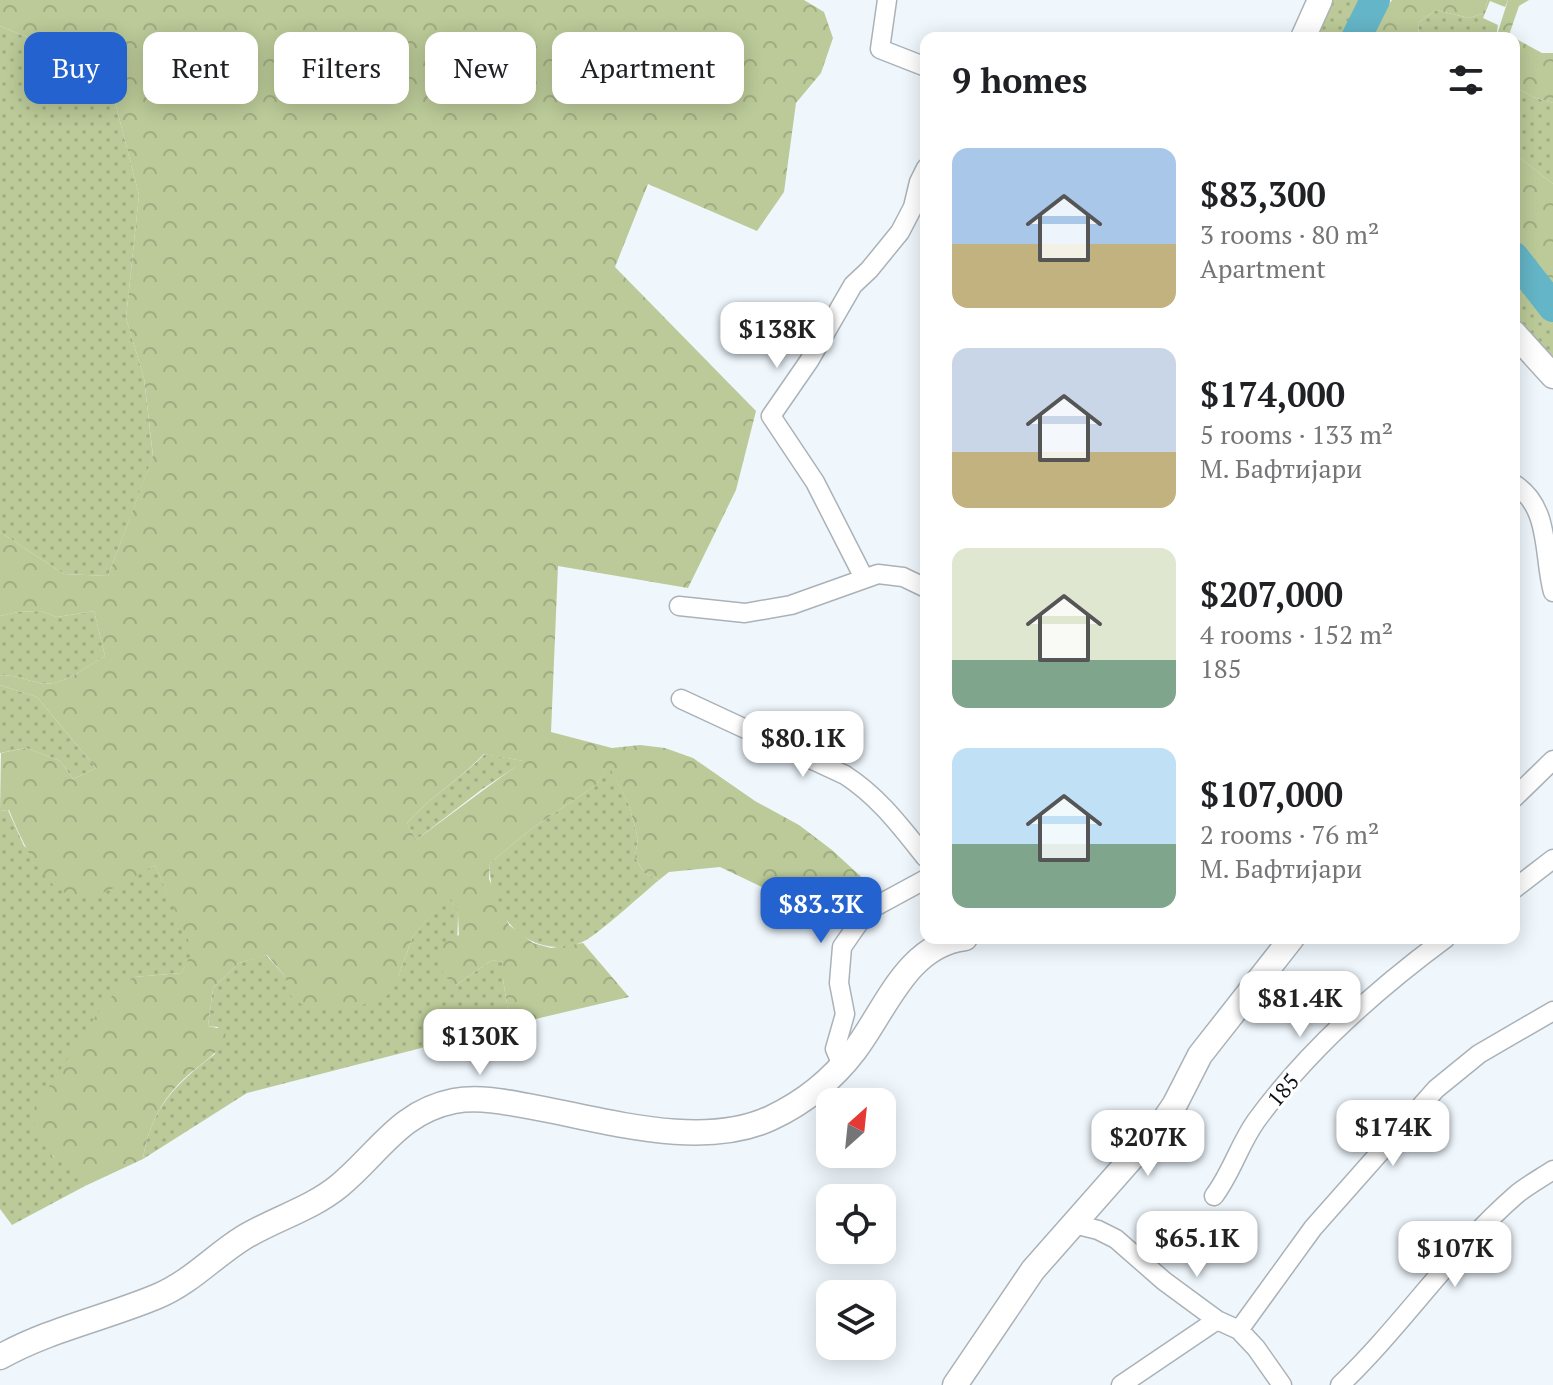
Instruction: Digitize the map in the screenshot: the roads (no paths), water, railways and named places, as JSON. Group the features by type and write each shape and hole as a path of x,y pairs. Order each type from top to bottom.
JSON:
{"main road":[{"path":"1306,32 1320,0"},
{"path":"1520,340 1553,376"},
{"path":"0,1357 64,1328 177,1286 240,1240 326,1196 403,1123 432,1107 468,1100 505,1102 646,1128 696,1132 724,1131 755,1124 807,1097 842,1065 917,960 942,944"},
{"path":"955,1385 1033,1270 1160,1126 1200,1055 1287,944"}],"street":[{"path":"887,0 880,49 920,65"},
{"path":"864,578 815,482 771,416 809,361 853,285 900,232 913,207 920,180"},
{"path":"1520,489 1531,499 1539,513 1553,592"},
{"path":"679,606 745,613 791,605 878,574 903,577 920,585"},
{"path":"681,699 845,775 866,789 891,814 920,850"},
{"path":"1520,792 1553,760"},
{"path":"1520,884 1553,859"},
{"path":"842,1065 835,1049 845,1014 839,983 842,947 867,911 920,882"},
{"name":"185","path":"1214,1196 1229,1177 1245,1139 1257,1121 1298,1071 1342,1026 1438,944"},
{"path":"1239,1330 1313,1228 1436,1089 1479,1054 1553,1011"},
{"path":"1340,1385 1385,1340 1452,1260 1518,1194 1553,1170"},
{"path":"1074,1224 1098,1230 1116,1239 1164,1281 1217,1320 1239,1330 1282,1385"},
{"path":"1121,1385 1217,1320"}],"waterway":[{"path":"1359,32 1375,0"},
{"path":"1520,265 1553,307"}]}
